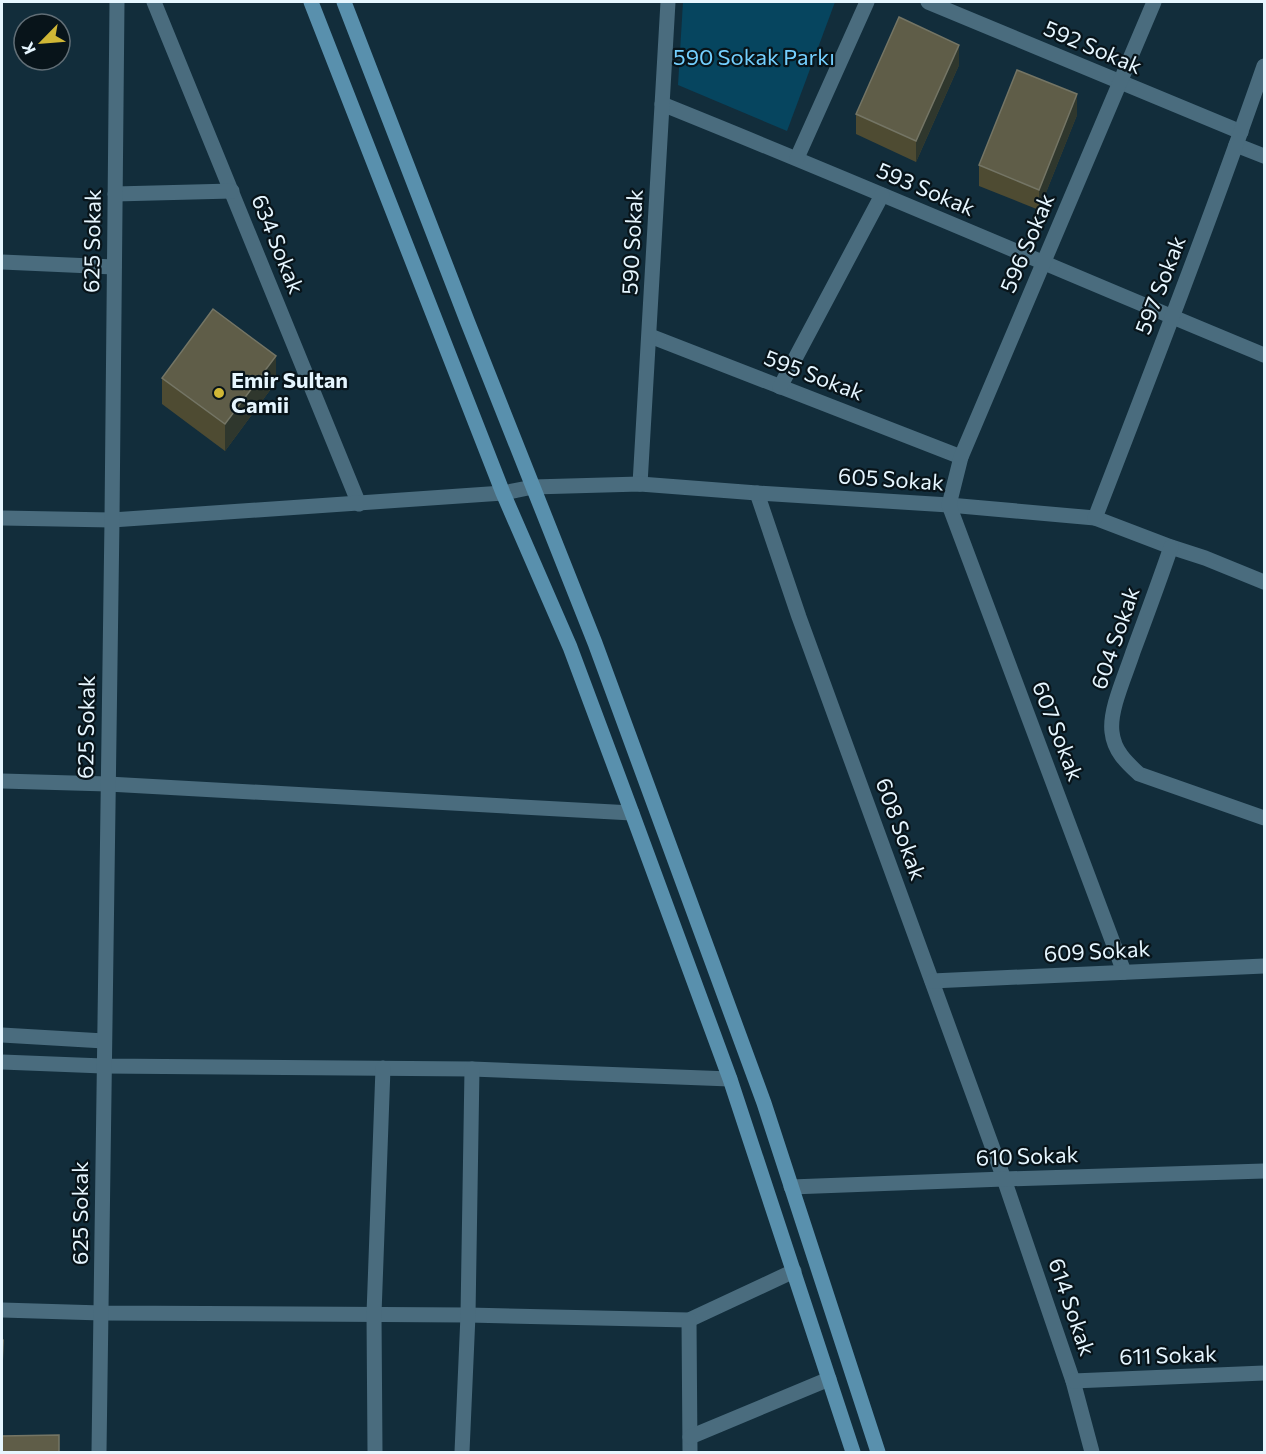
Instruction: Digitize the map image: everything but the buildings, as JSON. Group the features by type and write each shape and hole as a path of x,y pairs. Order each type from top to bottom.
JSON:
{"street":[{"name":"625 Sokak","path":"99,1452 117,2"},
{"name":"634 Sokak","path":"154,2 358,504"},
{"path":"311,2 503,493 570,647 730,1079 853,1452"},
{"path":"344,2 595,643 764,1103 878,1452"},
{"name":"590 Sokak","path":"640,484 668,2"},
{"path":"797,158 867,2"},
{"name":"592 Sokak","path":"928,2 1119,82 1239,139 1264,156"},
{"name":"596 Sokak","path":"949,505 962,457 1154,2"},
{"name":"597 Sokak","path":"1095,518 1239,139 1264,66"},
{"name":"593 Sokak","path":"662,104 797,158 1264,355"},
{"path":"115,194 232,191"},
{"path":"780,387 882,195"},
{"path":"2,262 114,267"},
{"name":"595 Sokak","path":"650,336 962,457"},
{"name":"605 Sokak","path":"2,518 112,520 503,493 533,487 640,484 949,505 1095,518 1264,582"},
{"name":"608 Sokak","path":"757,493 799,617 1004,1179"},
{"name":"607 Sokak","path":"949,505 1124,972"},
{"name":"604 Sokak","path":"1171,547 1113,714 1111,732 1115,746 1124,760 1139,774 1264,818"},
{"path":"2,781 108,784 632,813"},
{"name":"609 Sokak","path":"932,981 1264,966"},
{"path":"2,1035 104,1041"},
{"path":"2,1062 103,1066 472,1069 730,1079"},
{"path":"375,1452 374,1314 383,1068"},
{"path":"462,1452 468,1315 472,1069"},
{"name":"610 Sokak","path":"791,1187 1264,1171"},
{"name":"614 Sokak","path":"1004,1179 1073,1382 1092,1452"},
{"path":"2,1310 689,1320 794,1271"},
{"path":"689,1320 690,1452"},
{"name":"611 Sokak","path":"1073,1382 1264,1373"},
{"path":"690,1437 829,1379"}],"green space":[{"name":"590 Sokak Parkı","path":"683,2 835,2 787,131 678,85"}],"place":[{"name":"Emir Sultan Camii","path":"219,393"}]}
